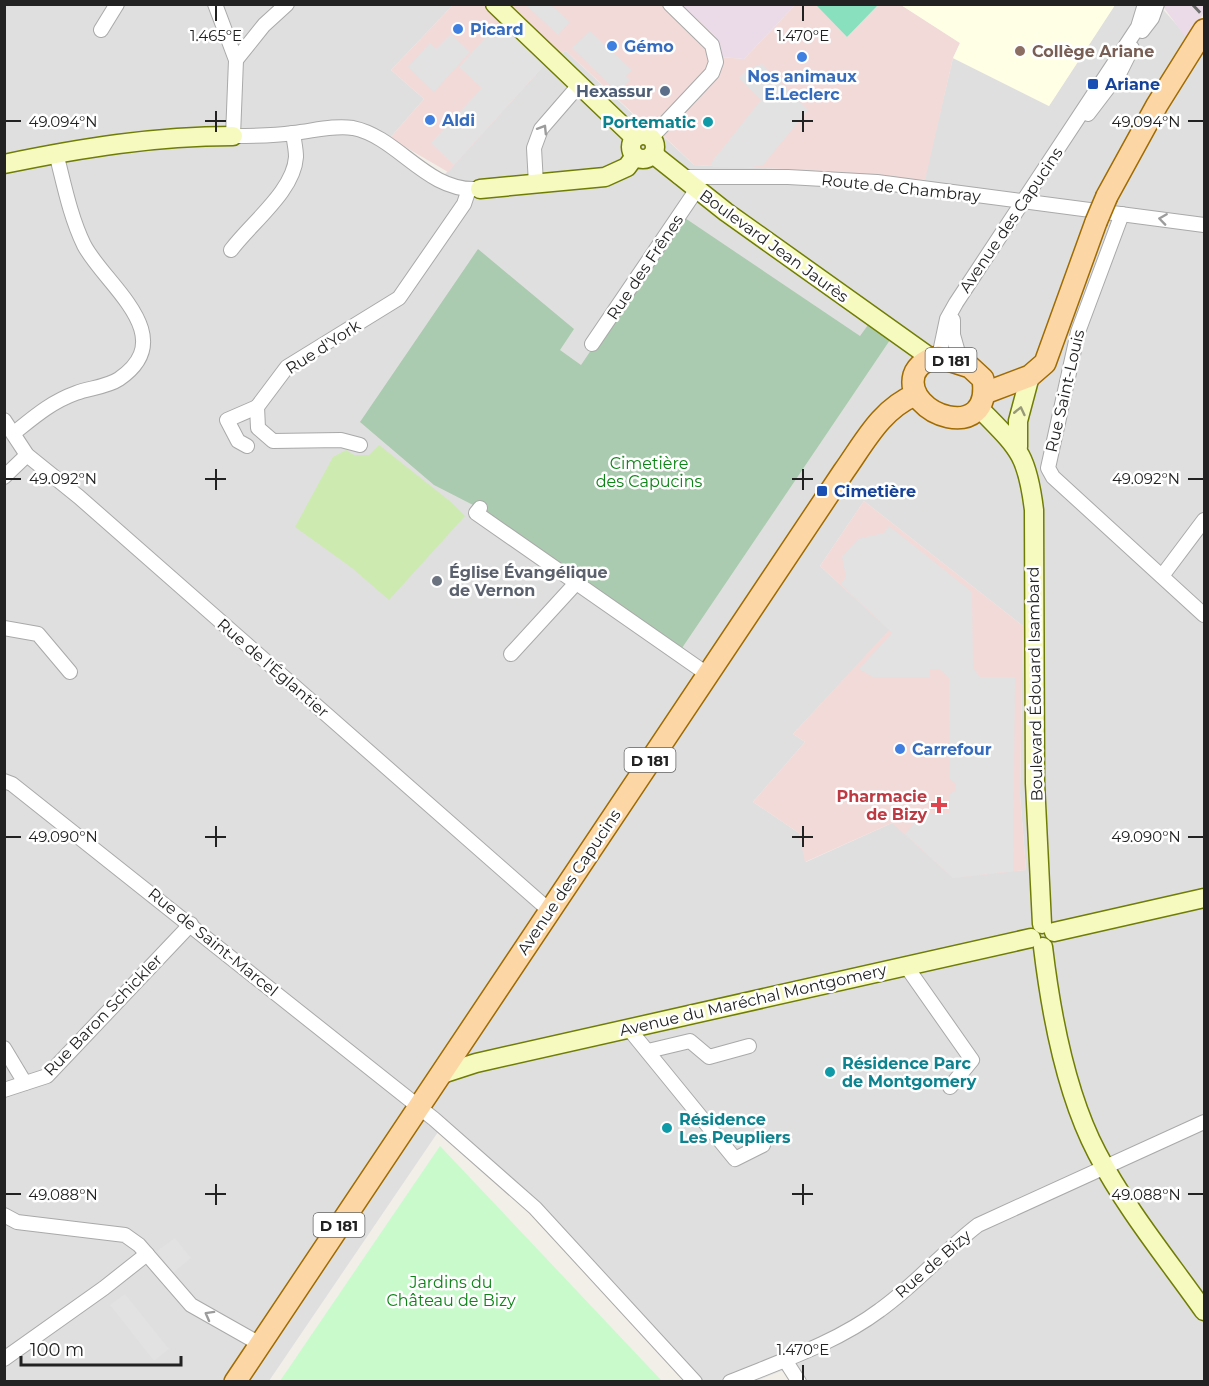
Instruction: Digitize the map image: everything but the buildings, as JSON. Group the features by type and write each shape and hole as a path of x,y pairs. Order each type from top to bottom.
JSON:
{"main road":[{"name":"Boulevard Jean Jaurès","path":"495,4 643,147 679,177 897,336 903,336 928,361"},
{"name":"D 181","path":"1053,344 1016,373 1000,377 969,368 928,361 913,379 915,395 918,400 936,411 964,418 982,401 1030,376 1045,363 1053,344 1096,222 1107,196 1157,105 1200,37"},
{"path":"4,164 56,153 178,136 233,136"},
{"path":"475,189 605,177 627,167 643,147"},
{"name":"D 181","path":"969,368 983,379 982,401"},
{"name":"Boulevard Édouard Isambard","path":"1018,447 1018,421 1030,376"},
{"name":"Avenue des Capucins","path":"235,1382 707,674 882,418 899,402 915,395"},
{"name":"Boulevard Édouard Isambard","path":"982,401 1018,447 1029,476 1034,510 1035,783 1042,935 1066,1071 1105,1169 1204,1311"},
{"name":"Avenue du Maréchal Montgomery","path":"439,1075 476,1063 1204,898"},
{"path":"456,1048 476,1063"}],"street":[{"path":"101,30 117,4"},
{"path":"215,4 236,60 233,136 293,133 329,127 353,128 372,135 433,177 475,189"},
{"path":"236,60 264,25 287,4"},
{"path":"643,147 712,73 716,62 712,45 670,4"},
{"name":"Avenue des Capucins","path":"928,361 956,303 1023,201 1066,138 1094,107 1120,72 1153,5"},
{"path":"536,184 534,148 541,129 580,84"},
{"path":"231,250 246,229 284,190 296,157 293,133"},
{"path":"14,433 49,404 117,381 132,368 142,351 142,330 135,310 86,248 72,219 56,153"},
{"name":"Route de Chambray","path":"679,177 877,182 1204,225"},
{"name":"Rue d'York","path":"257,407 286,367 399,298 475,189"},
{"name":"Rue des Frênes","path":"592,344 697,189"},
{"name":"Rue Saint-Louis","path":"1122,214 1078,332 1048,468 1053,477 1204,615"},
{"name":"Avenue des Capucins","path":"956,303 953,335 969,368"},
{"path":"247,446 238,441 226,420 257,407 258,428 273,441 341,440 360,445"},
{"name":"Rue de l'Églantier","path":"4,420 27,455 79,496 550,911"},
{"path":"4,477 27,455"},
{"path":"480,508 476,513 707,674"},
{"path":"1162,576 1204,520"},
{"path":"511,654 577,582"},
{"path":"4,628 38,634 70,672"},
{"name":"Rue de Saint-Marcel","path":"4,781 12,784 191,924 418,1106"},
{"name":"Rue Baron Schickler","path":"4,1090 47,1076 191,924"},
{"path":"906,966 972,1060 950,1087"},
{"path":"629,1029 735,1159 763,1145"},
{"path":"648,1051 690,1041 708,1057 749,1046"},
{"path":"4,1048 25,1083"},
{"path":"418,1106 535,1208 695,1382"},
{"name":"Rue de Bizy","path":"730,1382 851,1330 882,1309 950,1246 978,1225 1204,1122"},
{"path":"4,1215 17,1222 125,1235 147,1254 190,1305 260,1344"},
{"path":"4,1359 147,1254"},
{"path":"785,1359 799,1382"}],"shaded area":[{"path":"1158,4 1204,55 1204,1381 793,1382 787,1372 781,1371 756,1381 688,1381 522,1202 438,1132 269,1381 5,1382 5,5 453,5 391,70 424,99 390,138 436,184 548,61 566,51 639,120 647,121 694,165 826,171 924,180 953,58 1049,106 1115,5","holes":["864,501 1023,626 1020,794 1026,870 1013,871 892,823 806,862 799,833 753,802 805,742 793,734 890,630 820,566"]},
{"path":"453,5 682,5 715,36 722,57 744,59 795,5 816,5 847,37 878,5 901,5 960,43 953,58 925,180 826,171 694,165 648,121 640,120 566,51 548,61 448,172 390,138 424,99 391,70"},
{"path":"526,5 551,5 570,22 558,35"},
{"path":"682,5 795,5 744,59 722,57 715,36"},
{"name":"Collège Ariane","path":"901,5 1115,5 1049,106 953,58 960,43"},
{"path":"1162,5 1204,5 1204,12 1187,39"},
{"path":"508,26 548,61 454,165 431,143 482,88 459,67 495,27 502,33"},
{"path":"590,31 632,70 626,76 630,80 617,92 572,48"},
{"path":"451,34 470,52 434,92 408,67 430,43 436,49"},
{"path":"762,64 808,110 763,165 746,168 713,167 711,163 761,100 739,78 748,69"},
{"path":"864,501 1023,626 1020,794 1026,870 953,878 892,823 805,862 799,833 753,802 805,742 793,734 889,630 820,566"},
{"path":"889,526 972,592 973,668 980,677 1015,677 1013,871 953,878 905,834 923,814 950,813 950,794 956,790 956,784 950,779 949,678 939,669 930,669 930,677 873,677 859,669 892,633 841,584 846,577 842,557 858,539 884,533"},
{"path":"175,1238 191,1258 173,1273 157,1251"},
{"path":"125,1294 169,1349 154,1361 110,1305"}],"green space":[{"path":"816,5 878,5 847,37"},
{"name":"Cimetière des Capucins","path":"682,216 860,336 868,325 890,340 682,648 490,519 475,506 434,485 360,422 478,249 574,329 560,350 581,365"},
{"path":"379,445 451,502 465,516 389,600 352,568 295,527 333,457 346,450 354,455 369,455"},
{"name":"Jardins du Château de Bizy","path":"440,1146 662,1381 280,1381"}],"railway":[{"path":"1192,4 1204,17"}],"place":[{"name":"Picard","path":"458,29"},
{"name":"Gémo","path":"612,46"},
{"name":"Collège Ariane","path":"1020,51"},
{"name":"Nos animaux E.Leclerc","path":"802,57"},
{"name":"Ariane","path":"1093,84"},
{"name":"Hexassur","path":"665,91"},
{"name":"Aldi","path":"430,120"},
{"name":"Portematic","path":"708,122"},
{"name":"Cimetière","path":"822,491"},
{"name":"Église Évangélique de Vernon","path":"437,581"},
{"name":"Carrefour","path":"900,749"},
{"name":"Pharmacie de Bizy","path":"939,805"},
{"name":"Résidence Parc de Montgomery","path":"830,1072"},
{"name":"Résidence Les Peupliers","path":"667,1128"}]}
